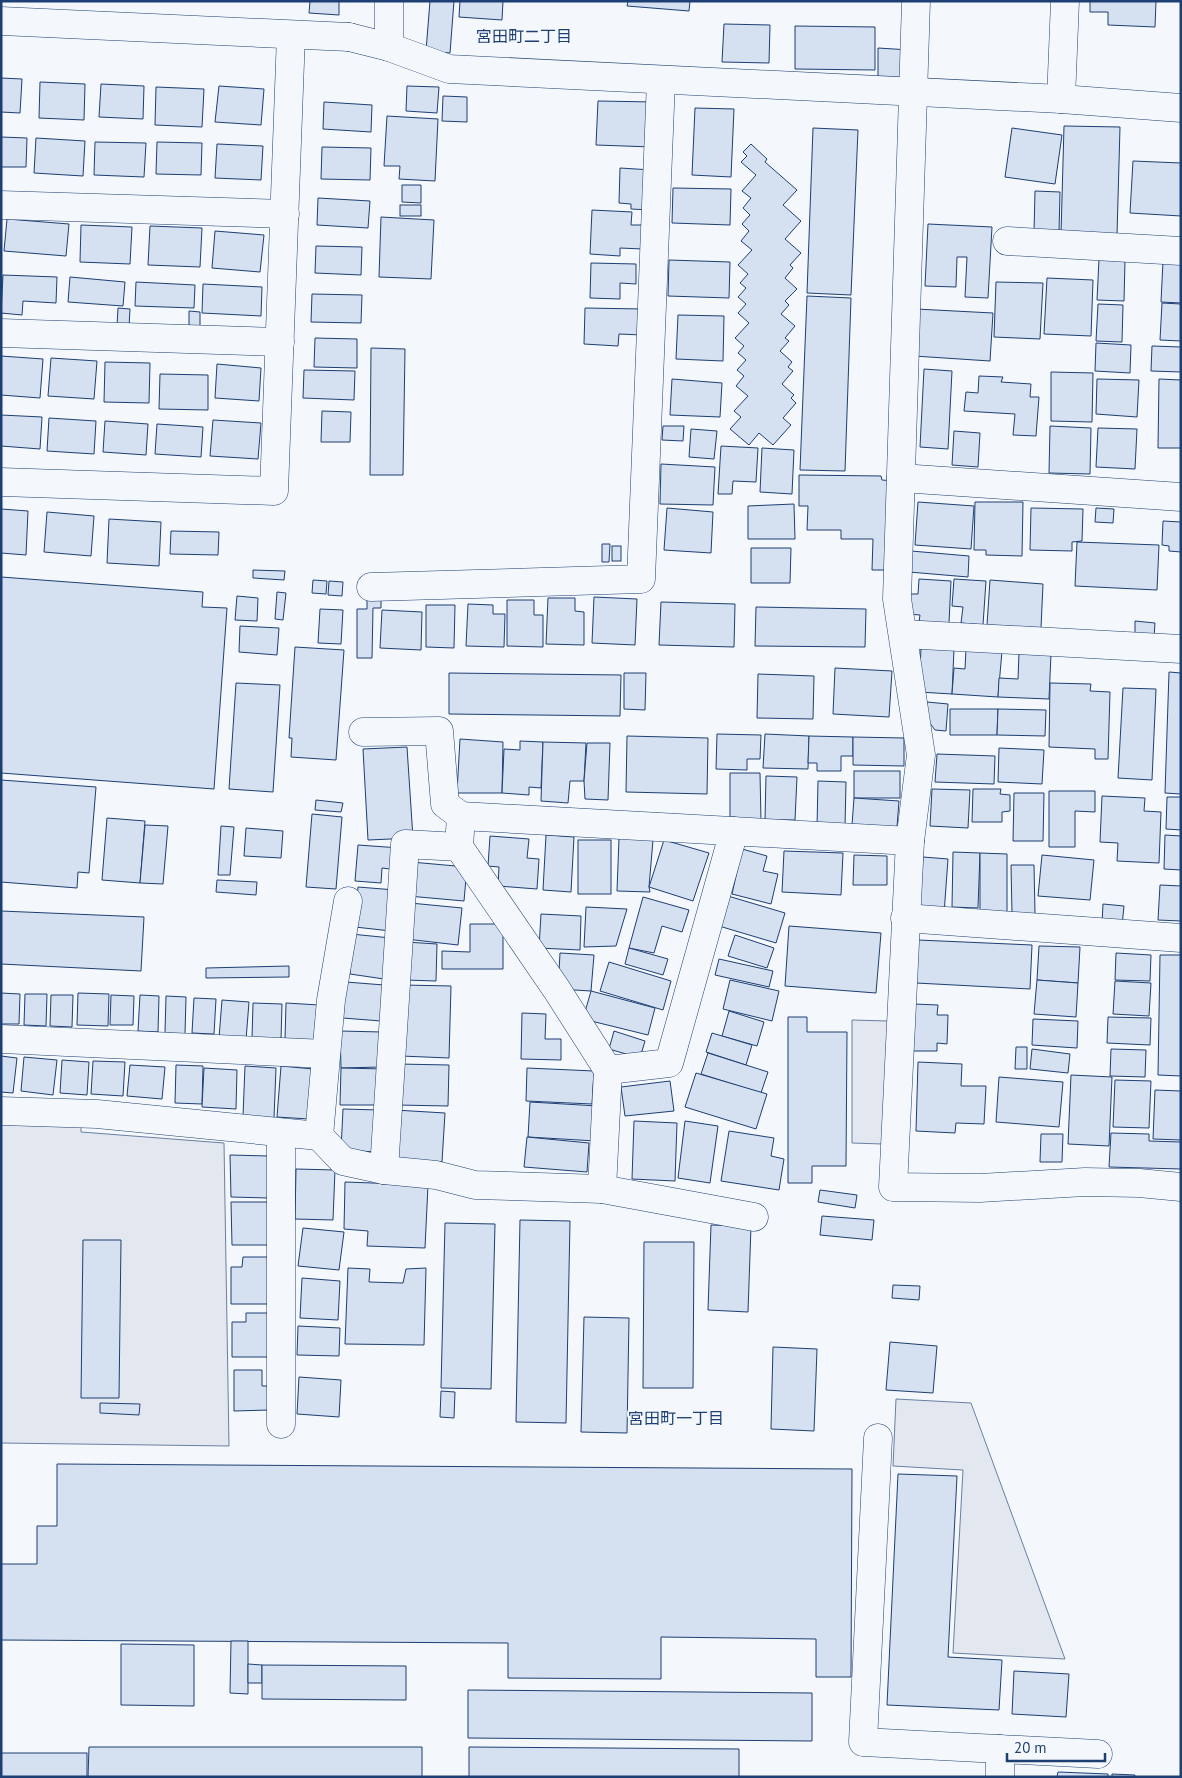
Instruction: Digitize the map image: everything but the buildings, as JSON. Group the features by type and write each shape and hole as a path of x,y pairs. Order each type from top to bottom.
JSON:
{"street":[{"path":"389,1 389,47"},
{"path":"916,1 897,598 920,755 910,841 893,1186 980,1188 1085,1182 1139,1183 1181,1187"},
{"path":"1060,99 1065,1"},
{"path":"1,21 349,38 389,47 449,70 1060,99 1181,108"},
{"path":"1,482 274,491 291,35"},
{"path":"371,587 641,579 662,81"},
{"path":"1,204 285,214"},
{"path":"1007,241 1181,251"},
{"path":"1,333 280,342"},
{"path":"901,478 1181,498"},
{"path":"903,634 1181,649"},
{"path":"363,732 439,731 445,804 461,816 910,841"},
{"path":"461,816 460,847 557,990 608,1070 602,1189"},
{"path":"608,1070 669,1063 734,831"},
{"path":"384,1170 405,844 460,847"},
{"path":"319,1136 331,1000 348,901"},
{"path":"906,918 1181,938"},
{"path":"1,1040 326,1054"},
{"path":"1,1111 96,1114 319,1136 343,1161 384,1170 436,1175 475,1185 602,1189 754,1217"},
{"path":"281,1133 281,1424"},
{"path":"878,1438 862,1742 1098,1754"},
{"path":"1000,1749 1000,1777"}],"shaded area":[{"path":"852,1020 888,1021 882,1144 852,1143"},
{"path":"1,1123 81,1125 81,1132 224,1143 229,1446 1,1443"},
{"path":"896,1399 971,1403 1065,1659 953,1653 963,1470 893,1466"}],"district":[{"name":"宮田町二丁目","path":"524,36"},
{"name":"宮田町一丁目","path":"676,1418"}]}
